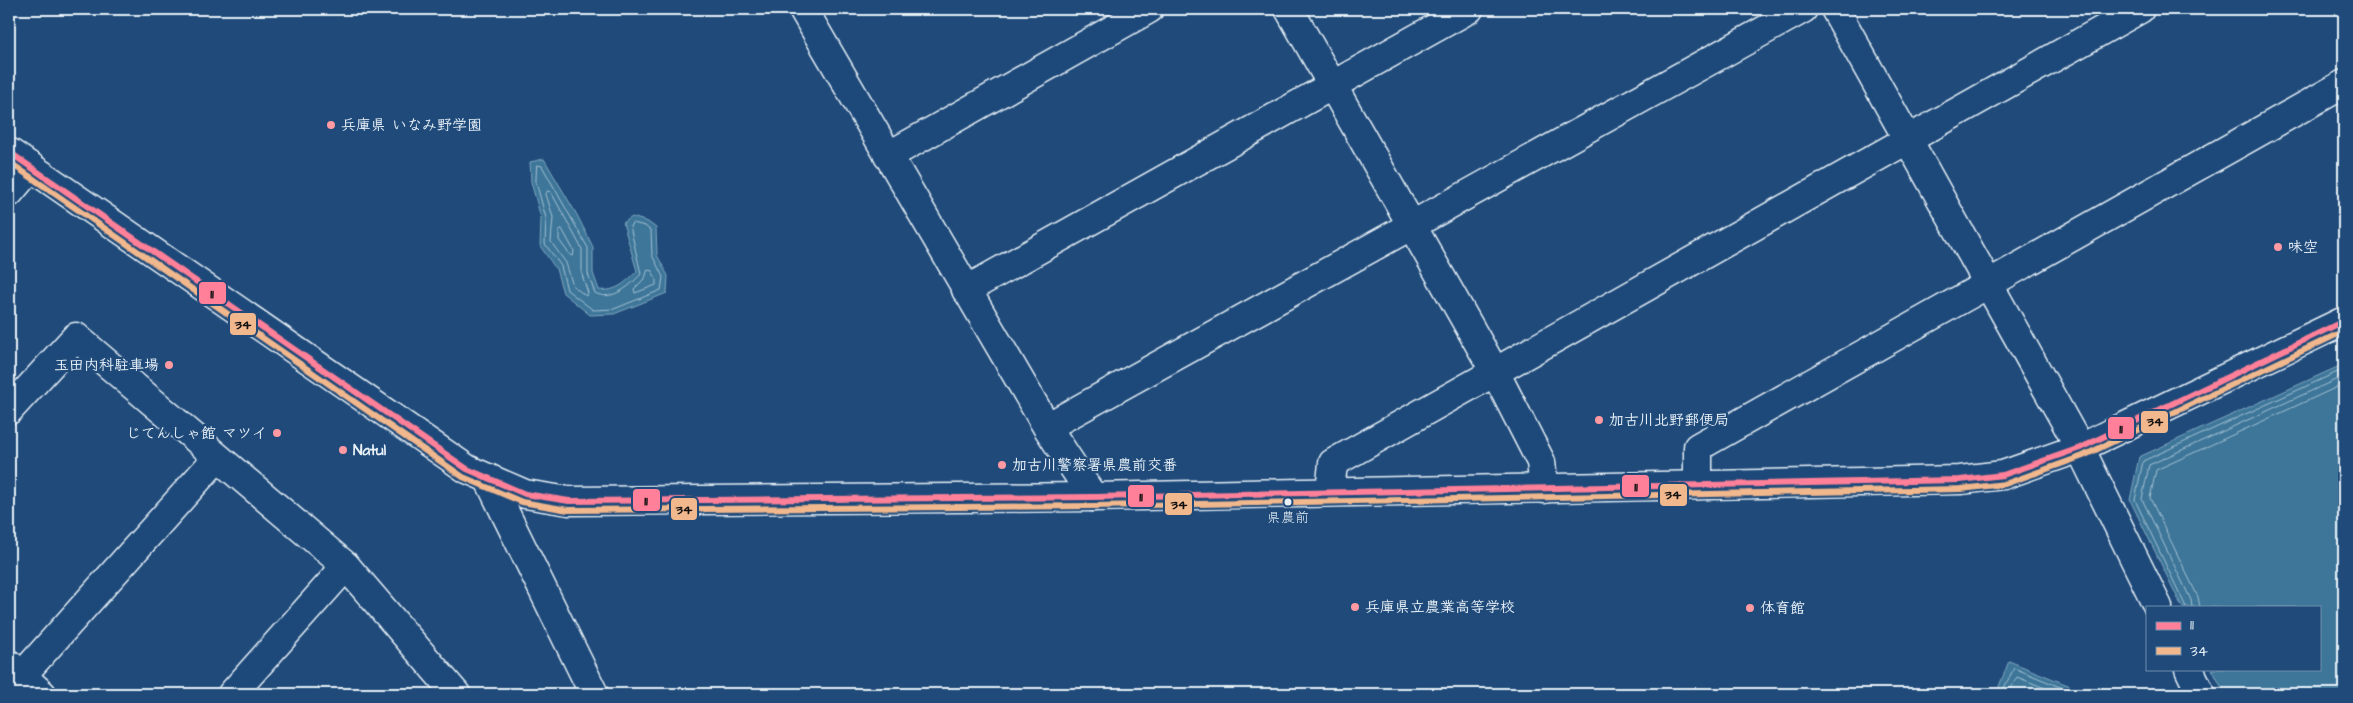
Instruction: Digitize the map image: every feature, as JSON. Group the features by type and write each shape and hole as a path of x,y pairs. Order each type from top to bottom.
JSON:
{"street":[{"path":"888,156 1149,9"},
{"path":"1289,9 1494,372 1541,462 1544,489"},
{"path":"966,290 1469,9"},
{"path":"1047,427 1803,9"},
{"path":"1835,9 2080,448 2158,606"},
{"path":"1330,492 1333,463 1907,138 2140,9"},
{"path":"814,12 888,156 1047,427 1093,497"},
{"path":"1698,485 1698,447 2344,84"},
{"path":"9,152 467,469 525,494 569,501 1093,497 1960,480 2004,475 2080,448 2344,321"},
{"path":"9,193 31,167"},
{"path":"9,410 76,337 346,566 456,694"},
{"path":"42,694 13,677 217,458"},
{"path":"488,478 594,694"},
{"path":"232,694 346,566"},
{"path":"2189,670 2201,694"}],"water":[{"path":"544,159 577,215 593,247 593,273 599,290 615,288 624,283 637,271 623,223 632,217 648,222 656,228 657,255 668,276 667,293 614,314 590,315 563,293 556,269 540,246 541,218 531,182 530,162"},
{"path":"2344,364 2344,694 2225,694 2213,670 2320,670 2320,606 2182,606 2130,500 2139,457"},
{"path":"2009,661 2090,694 1996,694"}],"transit line":[{"name":"11","path":"9,152 467,469 525,494 569,501 1093,497 1960,480 2003,475 2080,448 2344,321"},
{"name":"34","path":"9,162 463,477 522,502 568,510 1093,506 1961,489 2005,484 2083,456 2344,331"}],"place":[{"name":"兵庫県 いなみ野学園","path":"331,125"},
{"name":"味空","path":"2278,247"},
{"name":"玉田内科駐車場","path":"169,365"},
{"name":"加古川北野郵便局","path":"1599,420"},
{"name":"じてんしゃ館 マツイ","path":"277,433"},
{"name":"Natul","path":"343,450"},
{"name":"加古川警察署県農前交番","path":"1002,465"},
{"name":"県農前","path":"1288,502"},
{"name":"兵庫県立農業高等学校","path":"1355,607"},
{"name":"体育館","path":"1750,608"}]}
